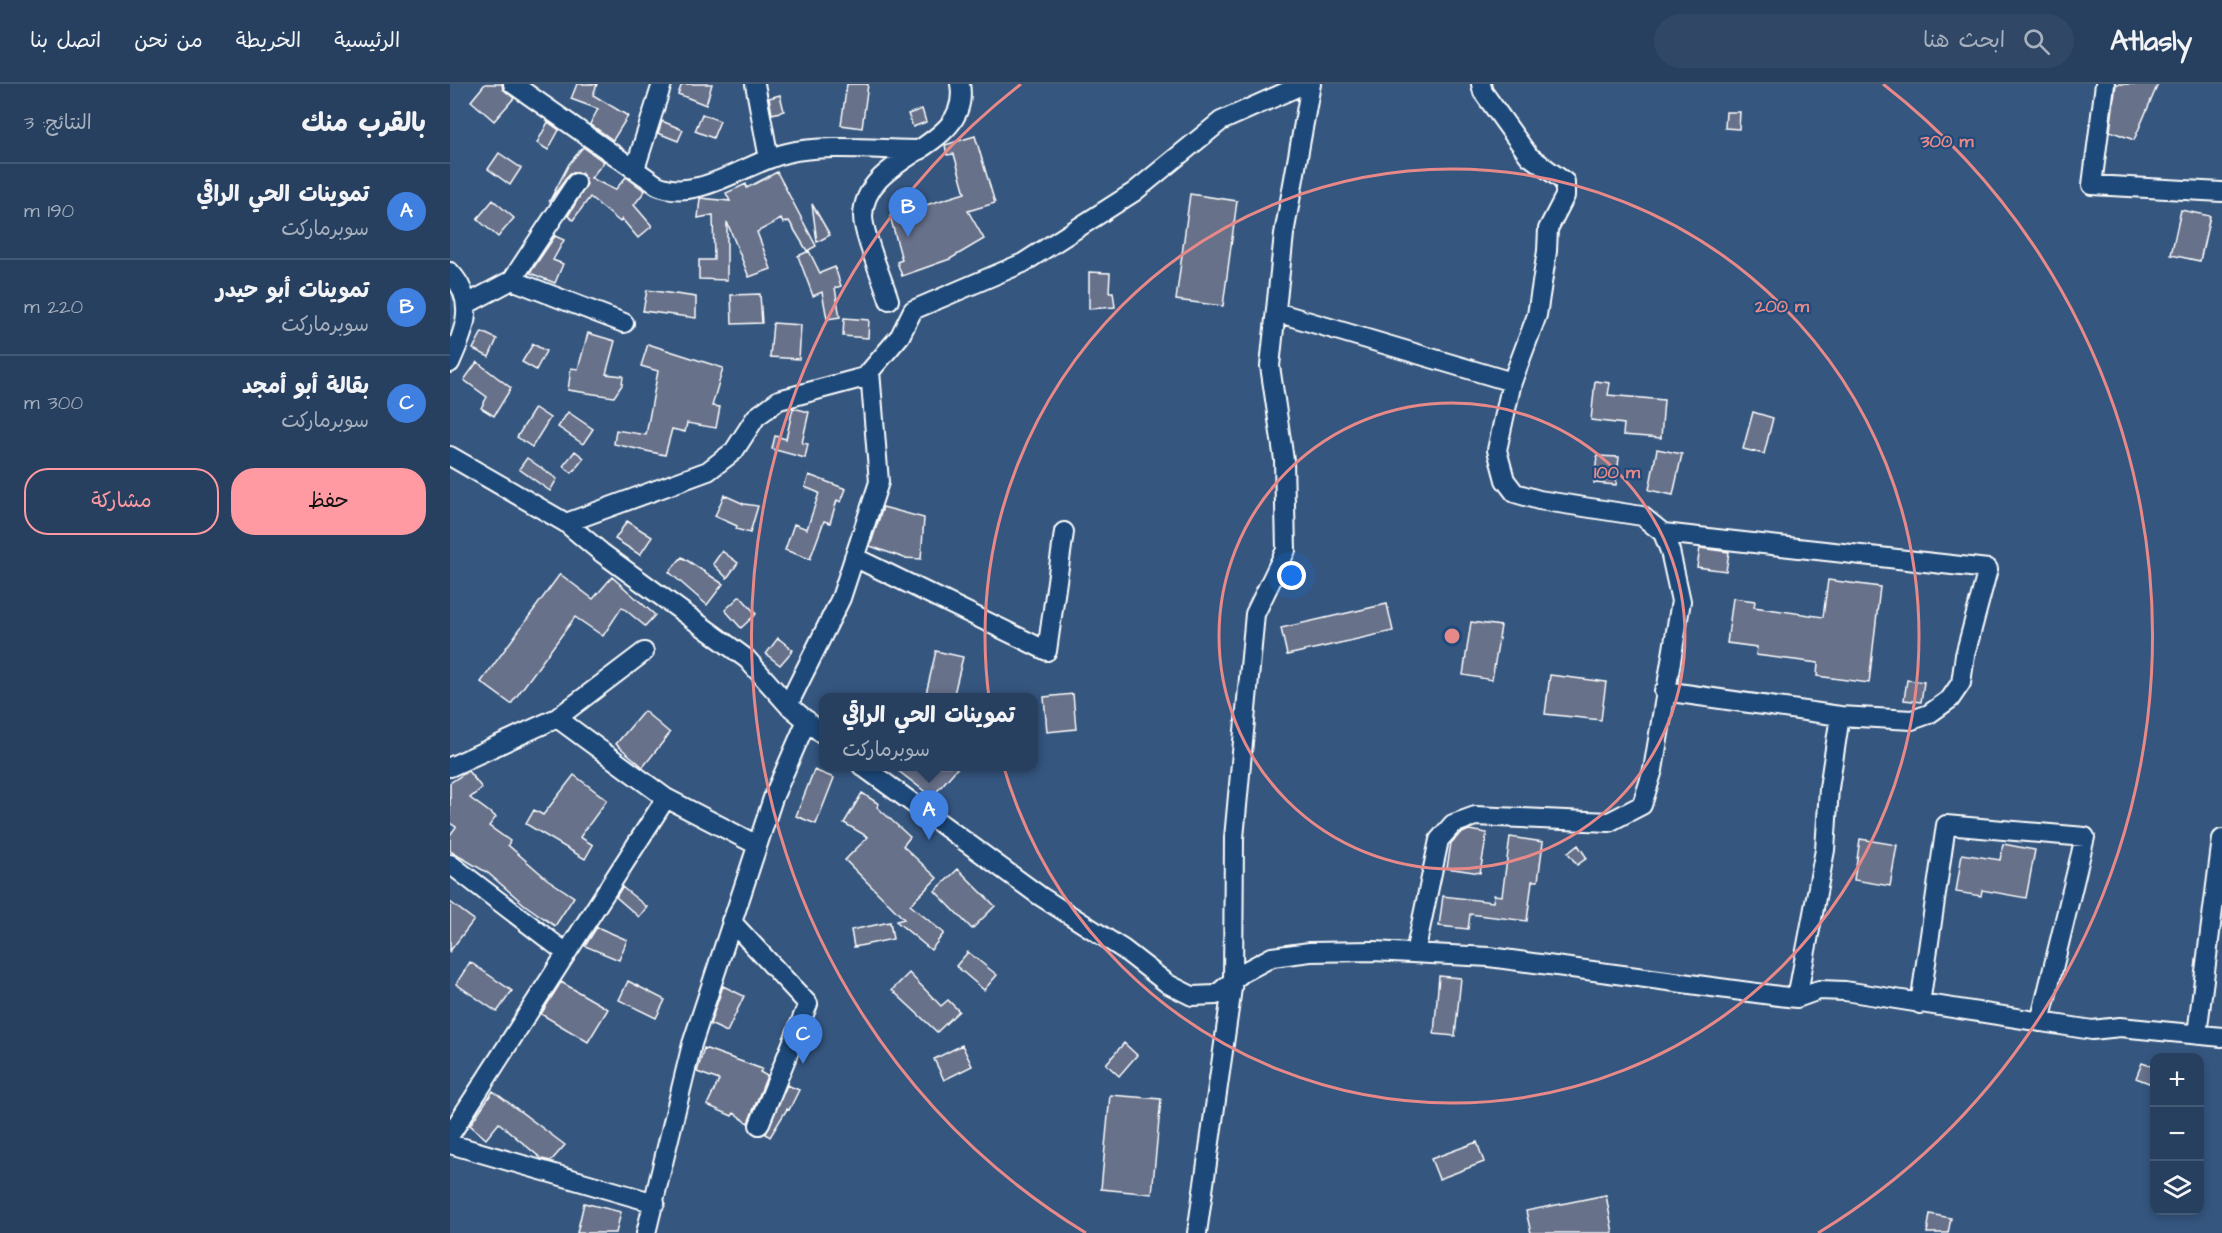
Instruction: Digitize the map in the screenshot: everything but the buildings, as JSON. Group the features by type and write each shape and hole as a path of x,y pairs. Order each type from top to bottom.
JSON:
{"street":[{"path":"513,84 665,188 683,191 799,150 920,150"},
{"path":"635,169 662,84"},
{"path":"755,84 769,159"},
{"path":"889,300 863,219 865,200 883,173 920,150 946,129 960,102 962,95 960,84"},
{"path":"566,523 708,471 734,451 756,417 779,400 865,377 900,336 913,310 1023,263 1134,192 1221,121 1304,84"},
{"path":"1197,1233 1233,981 1234,838 1255,614 1286,550 1284,460 1270,366 1284,234 1311,84"},
{"path":"1415,953 1439,840 1454,824 1475,816 1609,822 1642,806 1653,771 1664,691 1681,601 1670,550 1663,533 1642,516 1539,500 1515,493 1505,480 1497,450 1512,382 1537,315 1548,229 1565,196 1565,182 1529,156 1483,92 1480,84"},
{"path":"2105,84 2092,185 2222,192"},
{"path":"467,303 512,280 576,183"},
{"path":"450,272 462,289 467,303 466,325 450,363"},
{"path":"512,280 624,323"},
{"path":"1276,312 1512,382"},
{"path":"788,705 841,598 879,482 870,371"},
{"path":"450,456 566,523 602,553 747,659 788,705 819,731"},
{"path":"854,557 1047,651 1064,532"},
{"path":"1663,533 1988,569 1965,655 1961,683 1950,699 1929,714 1912,720 1840,716 1664,691"},
{"path":"450,767 557,718 644,652"},
{"path":"1797,998 1825,850 1828,788 1840,716"},
{"path":"557,718 666,798 757,845"},
{"path":"646,1233 692,1044 773,798 807,720"},
{"path":"869,771 1040,896 1123,949 1168,984 1192,996 1216,995 1233,981 1272,957 1310,952 1415,953 1489,957 1797,998 1819,990 1845,991 2092,1030 2120,1027 2222,1037"},
{"path":"450,1135 565,952 666,798"},
{"path":"1920,1004 1946,825 2085,837 2040,1022"},
{"path":"2197,1034 2222,839"},
{"path":"450,864 565,952"},
{"path":"731,921 808,1004 759,1125"},
{"path":"450,1144 655,1203"}],"place":[{"name":"تموينات أبو حيدر","path":"908,237"},
{"name":"تموينات الحي الراقي","path":"929,840"},
{"name":"بقالة أبو أمجد","path":"803,1064"}]}
